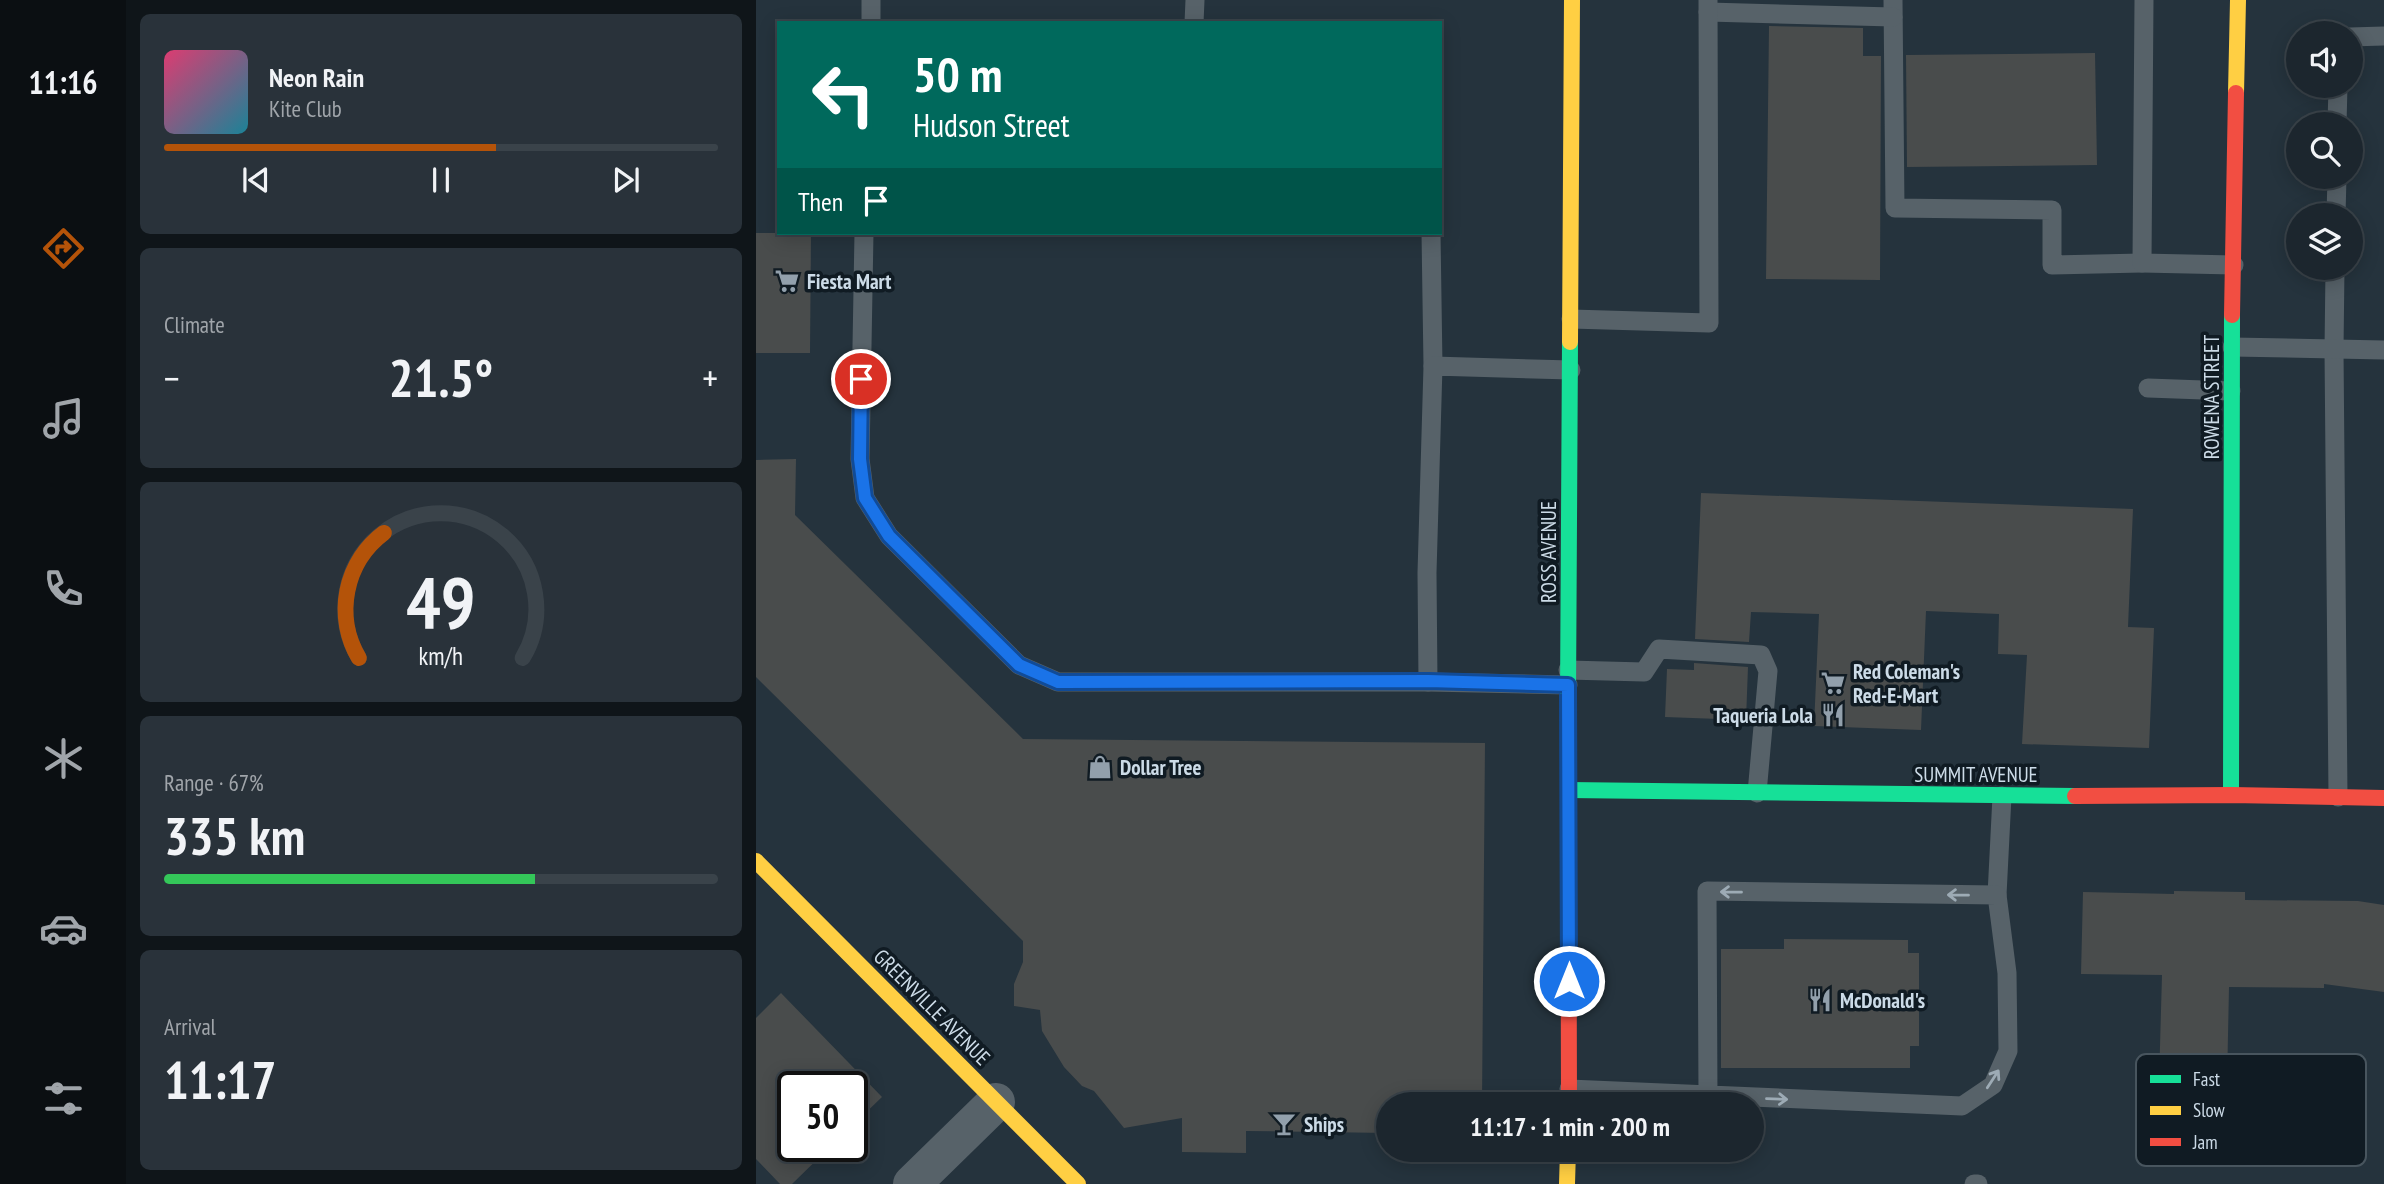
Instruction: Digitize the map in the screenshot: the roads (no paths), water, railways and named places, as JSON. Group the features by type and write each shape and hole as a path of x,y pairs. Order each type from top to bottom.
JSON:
{"street":[{"name":"ROSS AVENUE","path":"1569,1092 1568,678 1572,0"},
{"name":"ROWENA STREET","path":"2231,795 2231,391 2238,0"},
{"name":"SUMMIT AVENUE","path":"1568,790 2384,798"},
{"name":"GREENVILLE AVENUE","path":"756,860 1074,1183"},
{"path":"912,1184 996,1102"},
{"path":"1567,1184 1568,1162"}],"lane":[{"path":"871,0 871,21"},
{"path":"1194,21 1195,0"},
{"path":"2142,263 2144,0"},
{"path":"1571,319 1709,323 1708,6 1893,9 1895,208 2052,210 2052,265 2234,265"},
{"path":"2363,37 2384,36"},
{"path":"864,235 860,459 865,498 889,536 1019,665 1058,682 1428,681 1568,678 1644,672 1659,649 1761,655 1768,670 1758,793"},
{"path":"1428,681 1427,573 1433,366 1431,235"},
{"path":"2335,280 2338,797"},
{"path":"2232,347 2384,350"},
{"path":"1433,366 1571,370"},
{"path":"2148,388 2231,391"},
{"path":"1764,1098 1962,1106 1993,1085 2008,1051 2007,973 1997,895 2002,796"},
{"path":"1708,1092 1707,891 1997,895"}],"place":[{"name":"Fiesta Mart","path":"787,281"},
{"name":"Red Coleman's Red-E-Mart","path":"1833,683"},
{"name":"Taqueria Lola","path":"1833,715"},
{"name":"Dollar Tree","path":"1100,767"},
{"name":"McDonald's","path":"1820,1000"},
{"name":"Ships","path":"1284,1124"}]}
